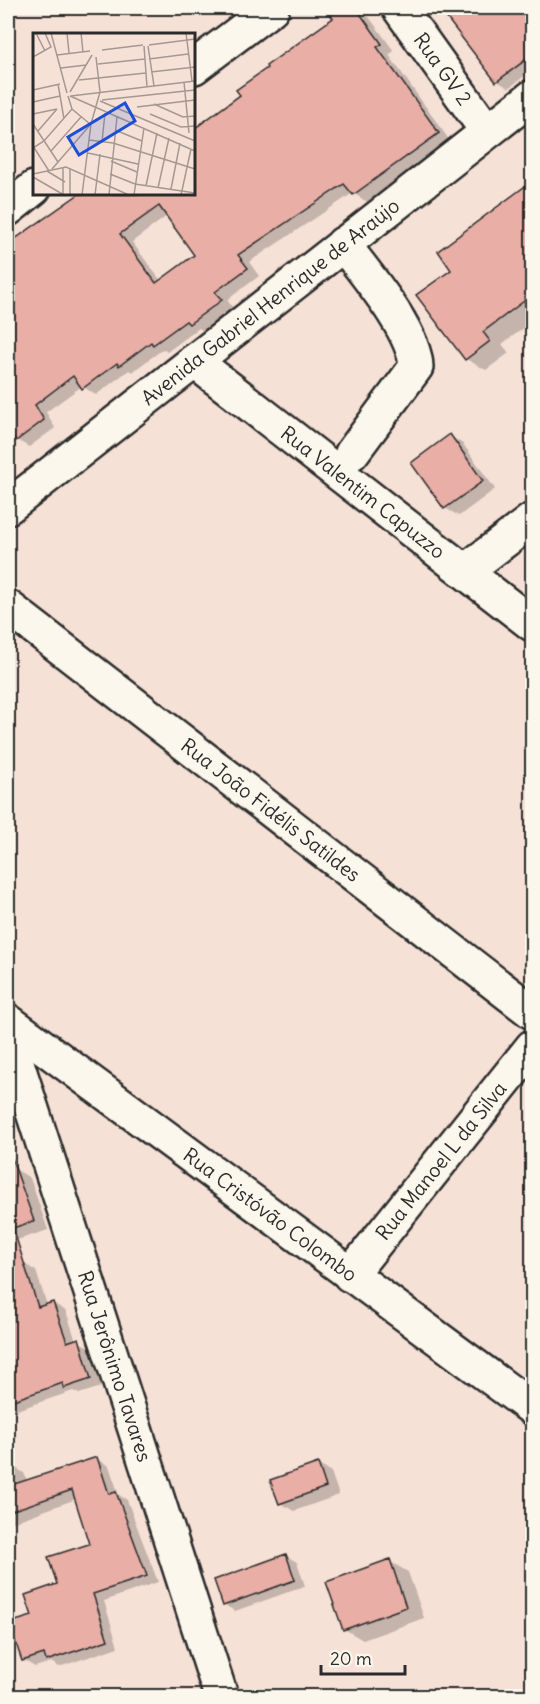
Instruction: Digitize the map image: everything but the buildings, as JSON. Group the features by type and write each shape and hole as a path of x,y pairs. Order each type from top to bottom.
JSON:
{"street":[{"path":"195,66 272,8"},
{"name":"Rua GV 2","path":"399,8 487,130"},
{"name":"Avenida Gabriel Henrique de Araújo","path":"8,507 532,97"},
{"path":"8,209 33,189"},
{"path":"343,244 382,295 416,354 416,367 352,453"},
{"name":"Rua Valentim Capuzzo","path":"194,361 532,624"},
{"path":"465,571 532,520"},
{"name":"Rua João Fidélis Satildes","path":"8,607 532,1012"},
{"name":"Rua Cristóvão Colombo","path":"8,1034 350,1275 532,1408"},
{"name":"Rua Jerônimo Tavares","path":"8,1034 221,1696"},
{"name":"Rua Manoel L da Silva","path":"350,1275 532,1047"}]}
